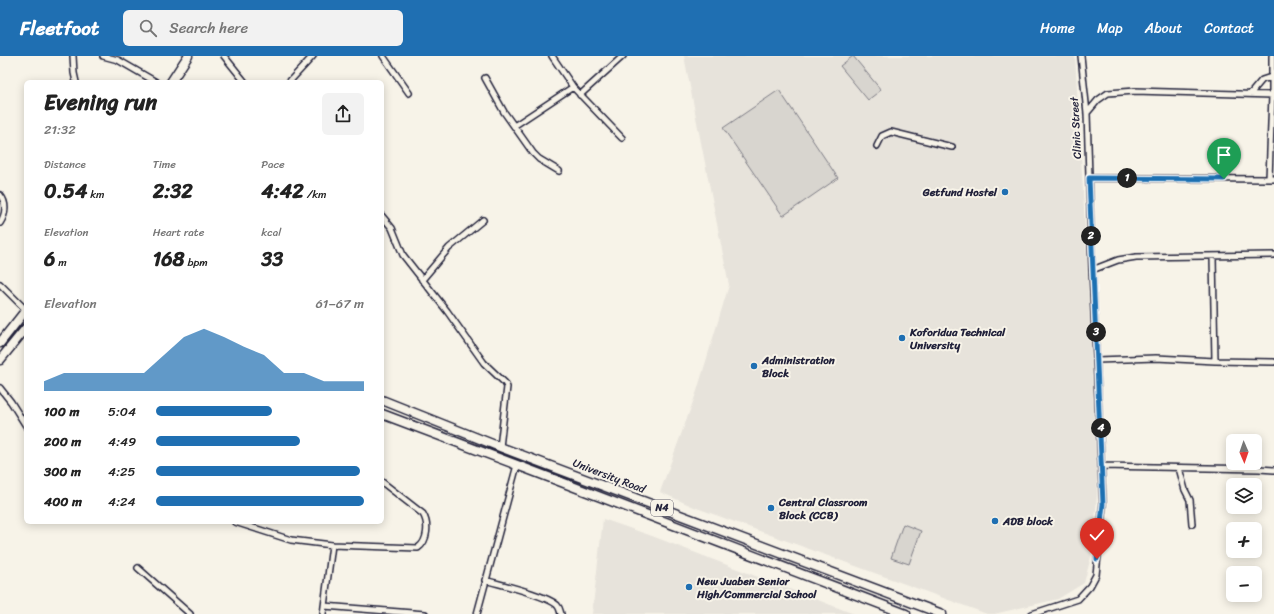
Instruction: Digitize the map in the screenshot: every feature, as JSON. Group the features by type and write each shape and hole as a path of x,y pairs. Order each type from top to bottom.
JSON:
{"main road":[{"path":"172,80 188,56"},
{"path":"0,343 24,313"},
{"path":"0,360 24,330"},
{"name":"University Road","path":"384,401 500,447 942,614"},
{"name":"University Road","path":"384,415 906,614"}],"street":[{"path":"73,56 76,80"},
{"path":"102,56 118,60 153,80"},
{"path":"224,56 243,80"},
{"path":"291,80 313,56"},
{"path":"383,56 409,93"},
{"path":"552,56 573,87 622,138"},
{"path":"580,95 623,56"},
{"name":"Clinic Street","path":"1032,614 1078,599 1090,586 1096,575 1103,504 1092,270 1087,113 1081,56"},
{"path":"1089,178 1272,179 1272,56"},
{"path":"1250,93 1262,80 1273,77"},
{"path":"486,78 501,106 533,153 539,159 559,170"},
{"path":"514,126 573,87"},
{"path":"1087,113 1098,100 1108,93 1250,93 1272,95"},
{"path":"877,146 882,136 891,132 952,147"},
{"path":"0,195 4,199 5,210 4,216 0,223"},
{"path":"384,218 392,228 403,255 447,311 484,363 505,383 507,387 500,447"},
{"path":"422,280 449,248 483,220"},
{"path":"1092,270 1118,260 1136,257 1274,255"},
{"path":"1214,257 1215,361"},
{"path":"0,284 24,308"},
{"path":"1097,360 1156,358 1274,362"},
{"path":"0,388 24,423"},
{"path":"477,614 517,465"},
{"path":"1102,466 1259,469 1274,472"},
{"path":"1179,468 1185,490 1190,500 1192,524"},
{"path":"241,524 291,540 332,545 421,547 427,535 426,518 384,484"},
{"path":"323,614 332,545"},
{"path":"138,568 190,614"},
{"path":"485,580 544,598 557,605 561,614"},
{"path":"324,606 426,614"}],"shaded area":[{"name":"Koforidua Technical University","path":"684,56 1075,56 1099,465 1091,557 1084,583 1058,599 994,614 987,614 694,507 660,492 697,391 729,285"},
{"path":"853,56 881,90 868,100 840,66"},
{"path":"779,90 838,178 783,216 723,128"},
{"name":"New Juaben Senior High/Commercial School","path":"603,519 652,536 854,614 592,614"},
{"path":"903,524 921,531 909,564 891,558"}],"place":[{"name":"Getfund Hostel","path":"1005,192"},
{"name":"Koforidua Technical University","path":"902,338"},
{"name":"Administration Block","path":"754,366"},
{"name":"Central Classroom Block (CCB)","path":"771,508"},
{"name":"ADB block","path":"995,521"},
{"name":"New Juaben Senior High/Commercial School","path":"689,587"}],"route":[{"path":"1097,559 1103,504 1089,178 1224,179"}]}
